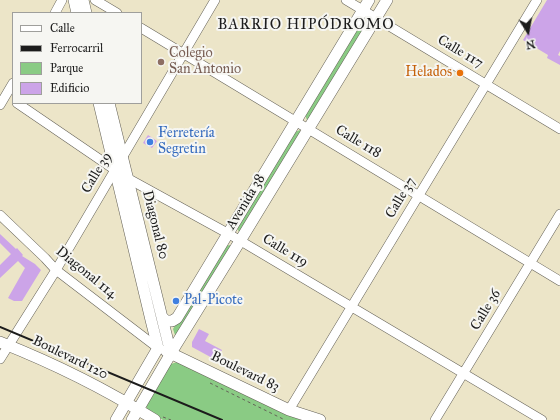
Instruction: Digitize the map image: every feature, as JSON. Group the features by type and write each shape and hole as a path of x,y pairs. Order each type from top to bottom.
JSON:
{"main road":[{"path":"74,0 77,12"},
{"path":"83,0 86,12"},
{"name":"Avenida 38","path":"162,317 166,321 172,321 177,318 369,0"},
{"name":"Avenida 38","path":"132,420 387,0"},
{"name":"Diagonal 80","path":"99,104 150,320 158,348"},
{"name":"Diagonal 80","path":"109,104 171,354"},
{"name":"Boulevard 120","path":"4,343 70,373 139,410 158,418"},
{"path":"116,420 158,348"},
{"name":"Boulevard 83","path":"158,348 287,415 320,420"}],"street":[{"path":"55,12 62,0"},
{"path":"96,0 115,12"},
{"name":"Calle 39","path":"0,359 4,343 56,270 215,0"},
{"name":"Calle 117","path":"346,0 560,128"},
{"name":"Calle 37","path":"287,415 418,195 537,0"},
{"name":"Calle 118","path":"142,29 560,281"},
{"path":"0,105 12,86"},
{"name":"Calle 119","path":"18,104 127,178 229,234 542,420"},
{"name":"Calle 36","path":"435,420 560,214"},
{"name":"Diagonal 114","path":"0,215 56,270 158,348"}],"path":[{"path":"206,380 287,415"},
{"path":"158,418 170,420"}],"green space":[{"path":"366,22 368,27 312,119 307,120 305,115 361,23"},
{"path":"300,130 302,135 243,231 239,232 237,228 295,132"},
{"path":"230,245 232,249 176,338 173,329 225,246"},
{"path":"181,361 305,420 163,420 148,411 146,406 168,365"}],"building":[{"path":"547,0 560,0 560,51 558,55 560,56 560,65 547,58 548,55 523,40"},
{"name":"Ferretería Segretin","path":"148,135 157,141 152,148 143,143"},
{"path":"0,234 16,249 17,248 23,255 22,256 35,264 41,270 22,301 14,301 8,298 25,268 18,261 0,278 0,265 11,254 0,243"},
{"path":"199,329 209,334 205,341 222,350 216,360 192,347 192,342"}],"railway":[{"path":"0,327 222,420"}],"place":[{"name":"Colegio San Antonio","path":"161,62"},
{"name":"Helados","path":"460,73"},
{"name":"Ferretería Segretin","path":"150,142"},
{"name":"Pal-Picote","path":"176,301"}],"district":[{"name":"BARRIO HIPÓDROMO","path":"306,25"}]}
